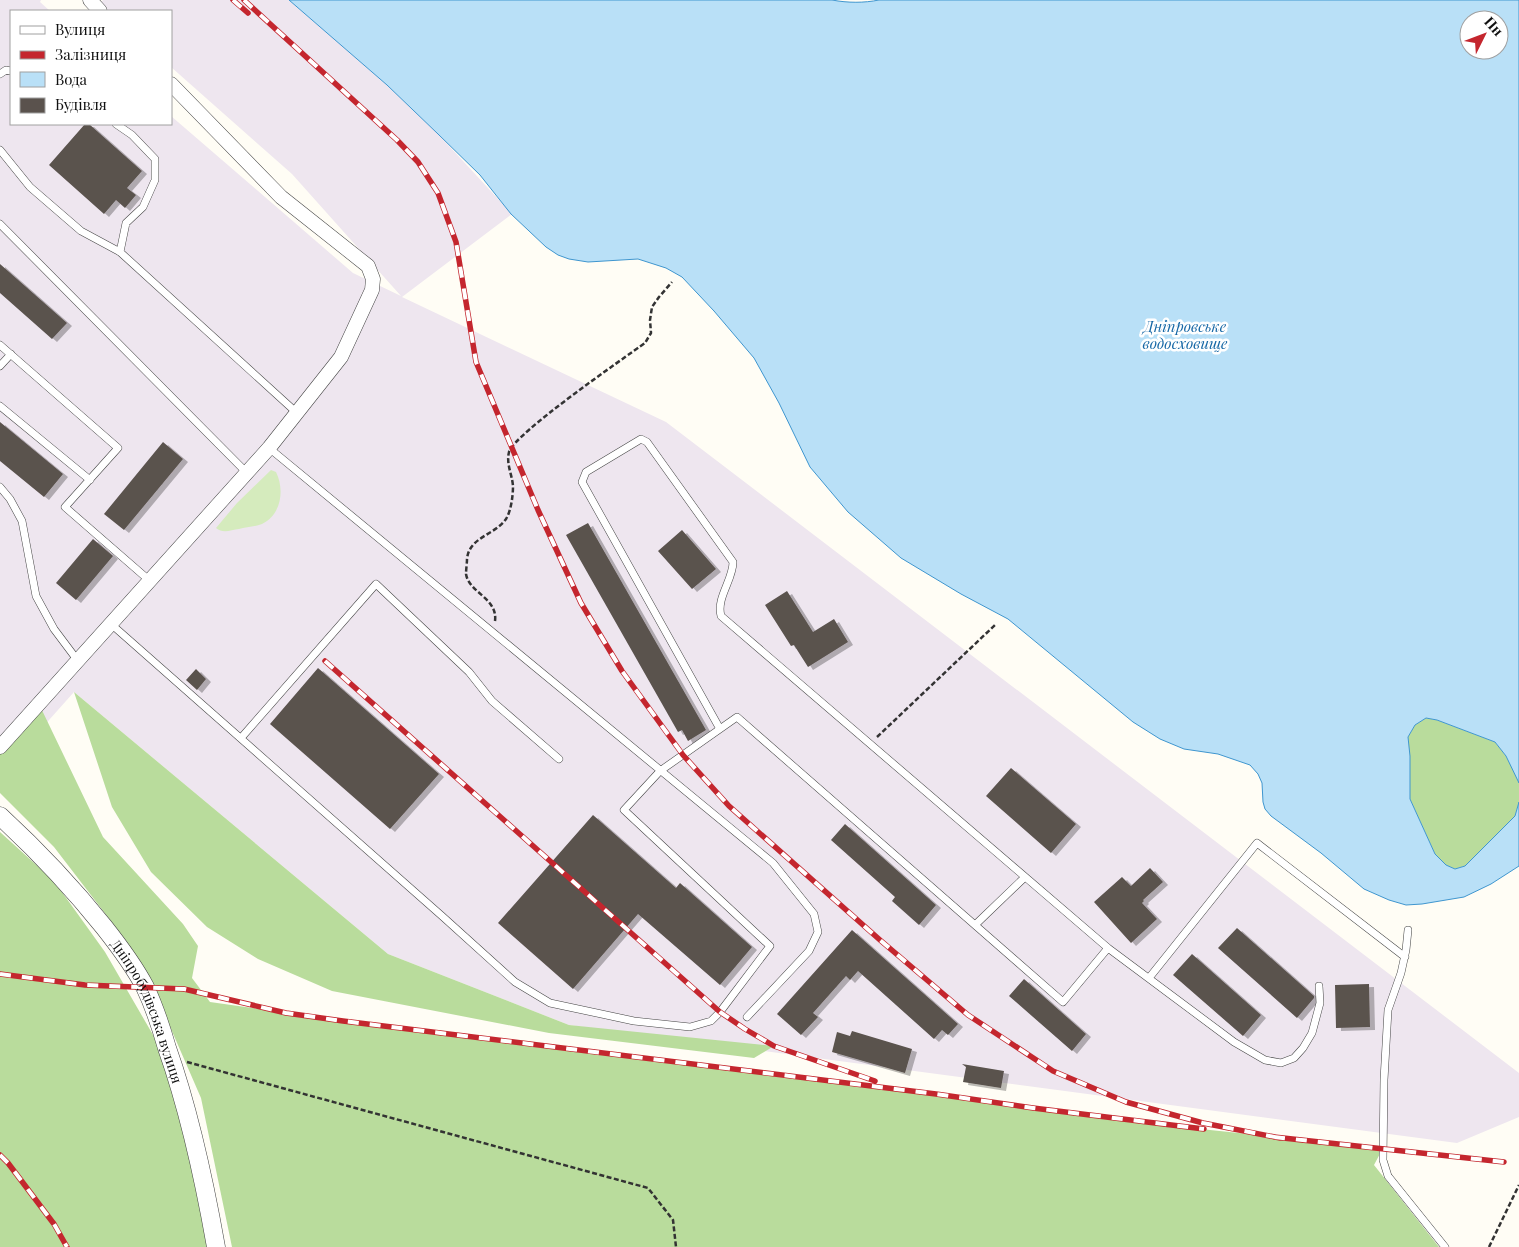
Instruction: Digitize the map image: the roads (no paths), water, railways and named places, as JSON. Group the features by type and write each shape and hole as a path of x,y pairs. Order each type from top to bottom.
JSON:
{"street":[{"path":"90,0 99,10"},
{"path":"0,747 247,474 297,414 341,357 372,290 373,279 368,266 285,202 172,85"},
{"name":"Дніпробудівська вулиця","path":"0,816 40,854 85,904 120,948 145,986 171,1058 204,1177 216,1247"}],"lane":[{"path":"117,125 132,135 155,158 154,180 143,207 126,223 120,252"},
{"path":"0,150 30,187 81,231 120,252 297,414"},
{"path":"0,224 247,474"},
{"path":"0,344 118,448 65,507 150,581"},
{"path":"0,366 11,354"},
{"path":"0,406 90,480"},
{"path":"720,729 582,482 586,472 641,439 647,442 733,562 733,570 719,609 722,616 1108,948 1234,1042 1265,1060 1281,1063 1294,1058 1312,1033 1320,1003 1319,986"},
{"path":"269,448 773,863 814,914 818,932 809,951 747,1017"},
{"path":"0,487 22,521 36,596 54,629 78,660"},
{"path":"241,738 376,584 469,672 492,701 560,759"},
{"path":"111,624 515,982 550,1003 634,1021 690,1027 711,1020 720,1012 770,946 624,810 660,771 738,717 1063,1002 1108,948"},
{"path":"1149,978 1257,843 1405,957"},
{"path":"974,925 1025,877"},
{"path":"1408,930 1401,974 1388,1010 1384,1080 1383,1160 1388,1176 1445,1247"}],"water":[{"name":"Дніпровське водосховище","path":"289,0 832,0 868,2 879,0 1519,0 1519,783 1506,756 1495,742 1437,720 1426,718 1415,725 1408,737 1410,799 1435,854 1446,865 1455,869 1465,866 1515,816 1519,802 1519,866 1491,884 1464,897 1422,904 1406,905 1364,889 1321,853 1271,816 1265,809 1263,802 1262,783 1258,774 1250,765 1218,754 1184,749 1160,739 1133,722 1008,619 961,594 901,558 848,512 810,467 779,403 754,358 682,277 666,268 638,259 588,262 558,255 546,247 511,214 480,175 387,85"}],"railway":[{"path":"233,0 248,13"},
{"path":"244,0 397,140 418,162 438,193 456,242 476,362 538,510 581,603 622,671 683,755 729,806 968,1015 1053,1071 1126,1102 1203,1123 1280,1138"},
{"path":"325,661 720,1012 774,1046 875,1081"},
{"path":"0,974 85,985 184,989 286,1013 343,1021 1204,1129"},
{"path":"1274,1137 1504,1162"},
{"path":"0,1155 54,1224 67,1247"}]}
